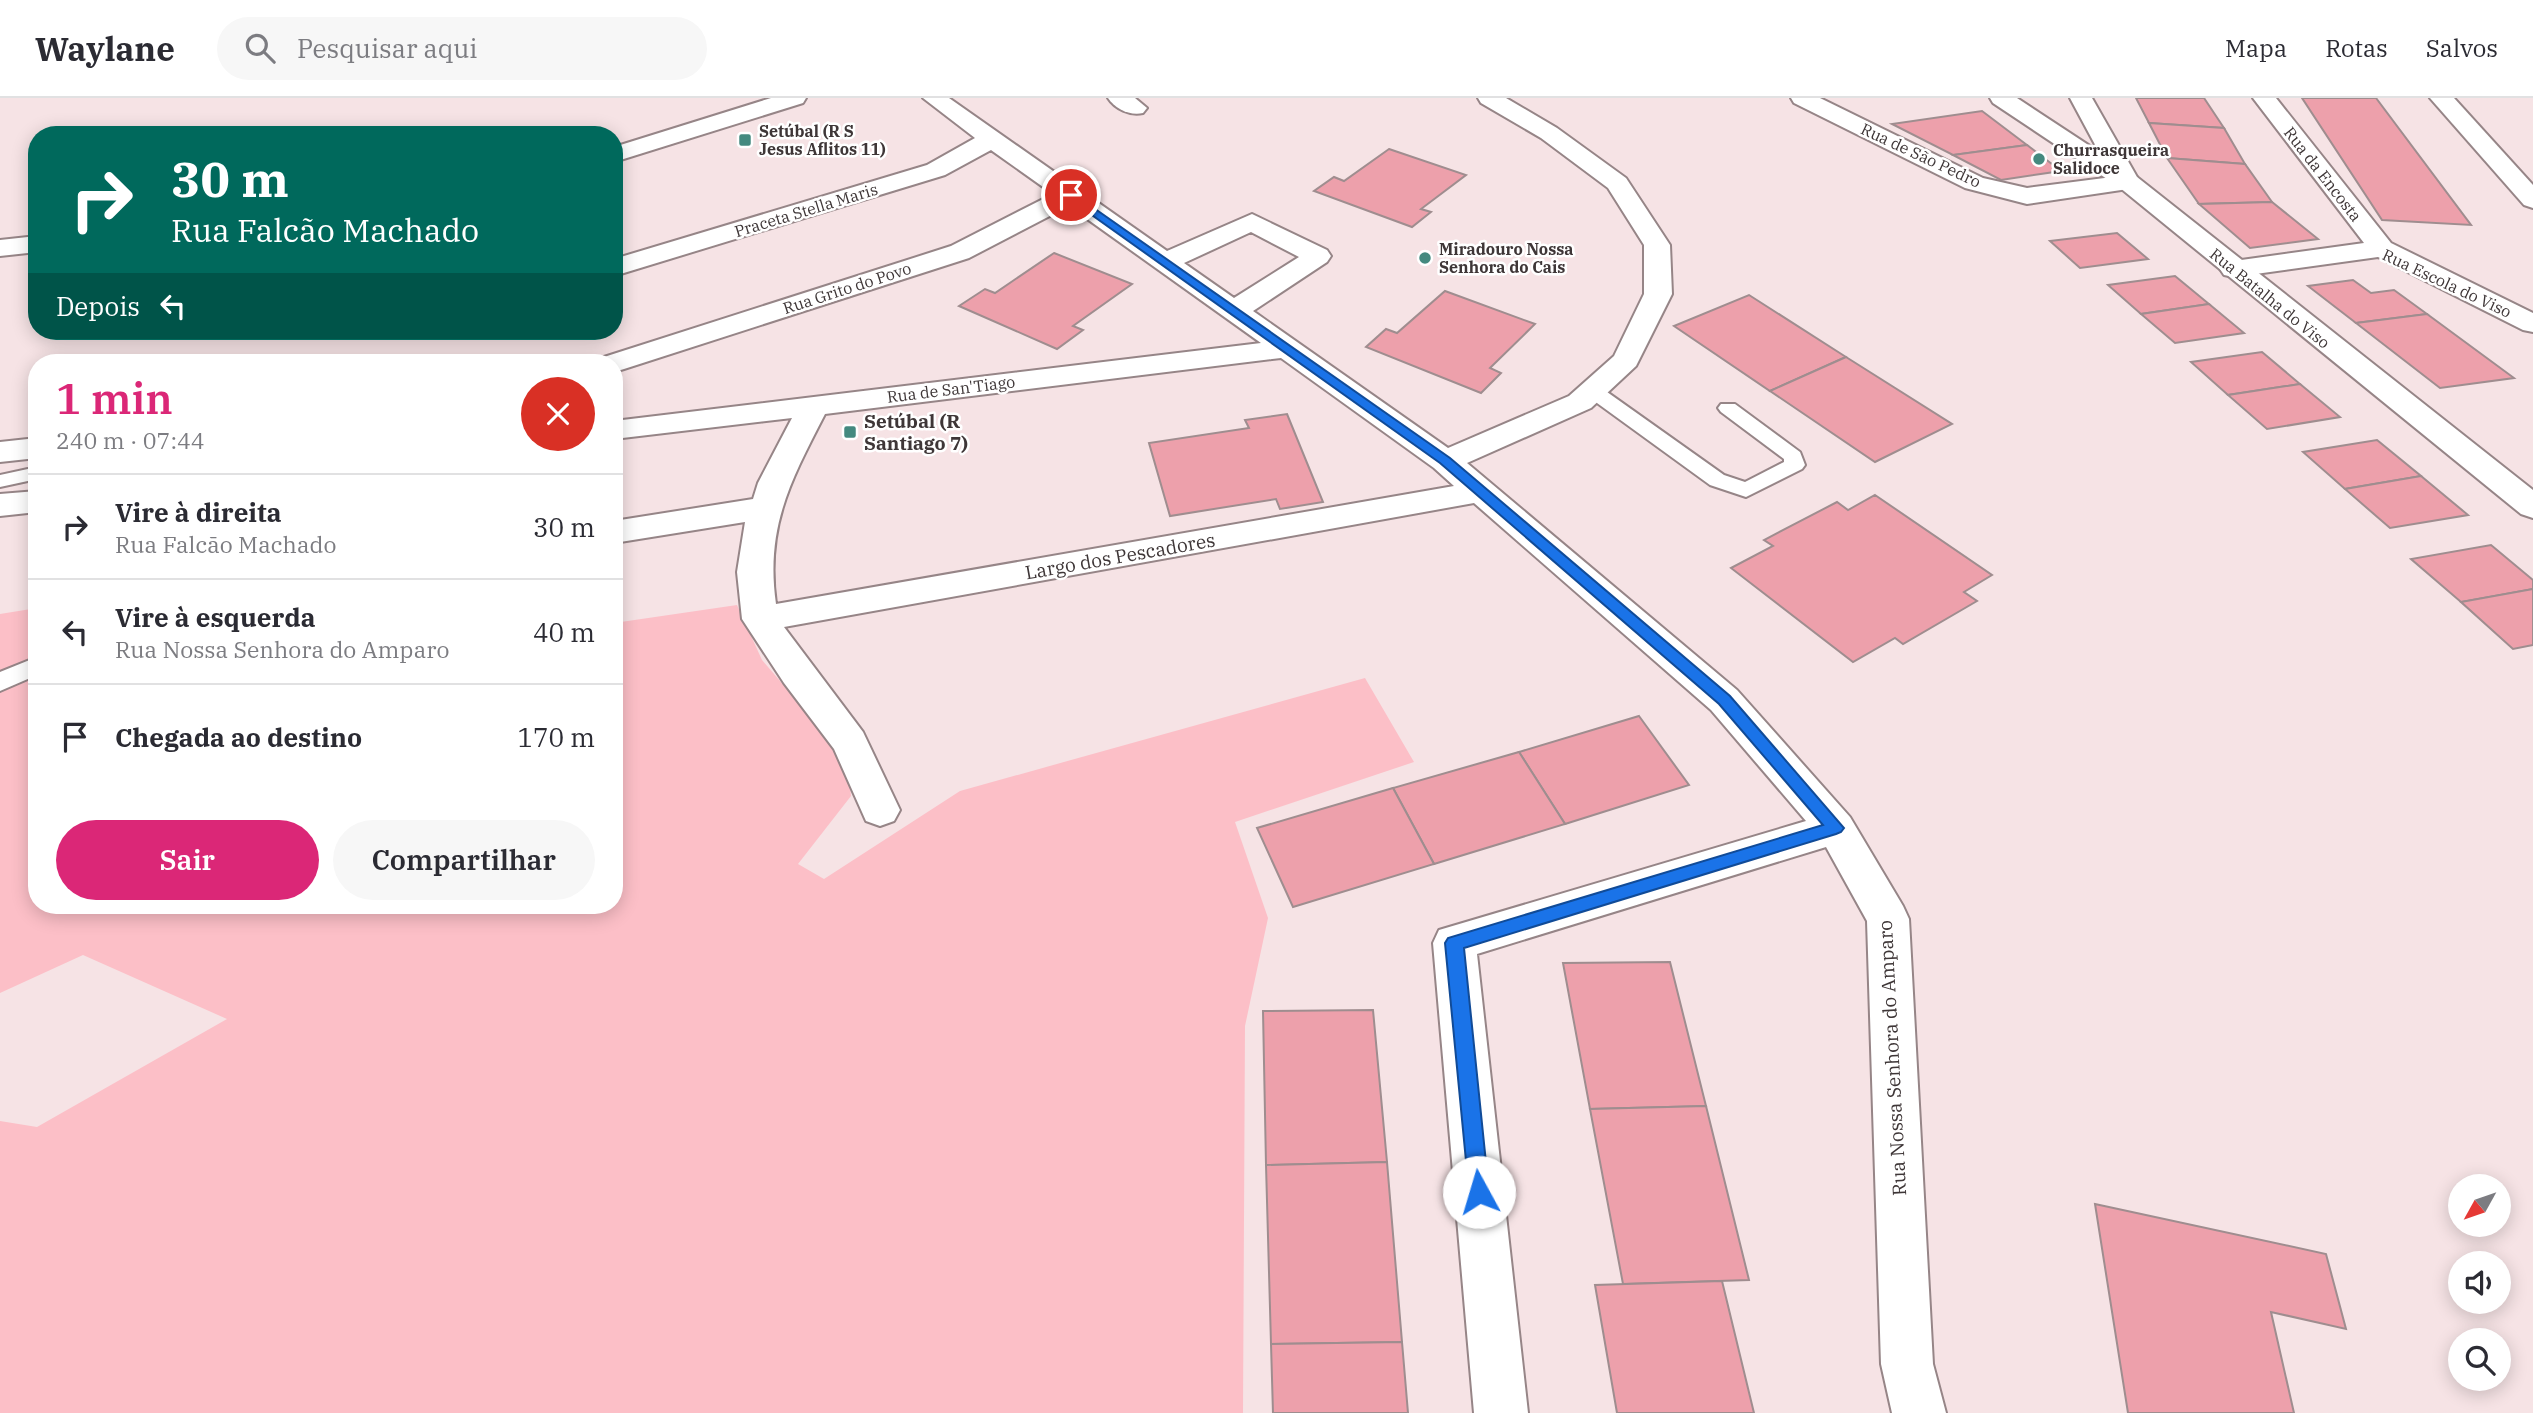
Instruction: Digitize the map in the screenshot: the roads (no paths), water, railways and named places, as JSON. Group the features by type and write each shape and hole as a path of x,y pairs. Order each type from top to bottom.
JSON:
{"street":[{"path":"623,152 795,98"},
{"name":"Rua Nossa Senhora do Amparo","path":"934,98 1445,461 1724,700 1836,828 1888,919 1907,1364 1919,1413"},
{"path":"1445,461 1580,402 1626,359 1658,294 1657,245 1617,183 1549,133 1489,98"},
{"name":"Rua de São Pedro","path":"1802,98 1974,183 2027,196 2128,182"},
{"name":"Rua Batalha do Viso","path":"2001,98 2128,182 2533,507"},
{"path":"2081,98 2128,182"},
{"name":"Rua da Encosta","path":"2264,98 2382,249"},
{"path":"2441,98 2533,200"},
{"name":"Praceta Stella Maris","path":"623,265 936,170 992,139"},
{"name":"Rua Grito do Povo","path":"623,360 960,252 1071,195"},
{"path":"1165,262 1252,222 1318,256 1234,311"},
{"path":"0,247 28,245"},
{"name":"Rua Escola do Viso","path":"2234,269 2382,249 2533,324"},
{"name":"Rua de San'Tiago","path":"623,429 1287,349"},
{"path":"814,405 774,483 759,530 754,572 760,619 797,674 850,742 880,810"},
{"path":"0,452 28,449"},
{"name":"Largo dos Pescadores","path":"760,619 1479,492"},
{"path":"0,505 28,502"},
{"path":"623,531 766,509"},
{"path":"1501,1413 1454,943 1836,828"}],"lane":[{"path":"1593,391 1717,480 1733,487 1746,490 1795,465 1793,456 1728,408"},
{"path":"0,481 28,475"},
{"path":"0,682 28,669"}],"place":[{"name":"Setúbal (R S Jesus Aflitos 11)","path":"745,140"},
{"name":"Churrasqueira Salidoce","path":"2039,159"},
{"name":"Miradouro Nossa Senhora do Cais","path":"1425,258"},
{"name":"Setúbal (R Santiago 7)","path":"850,432"}]}
